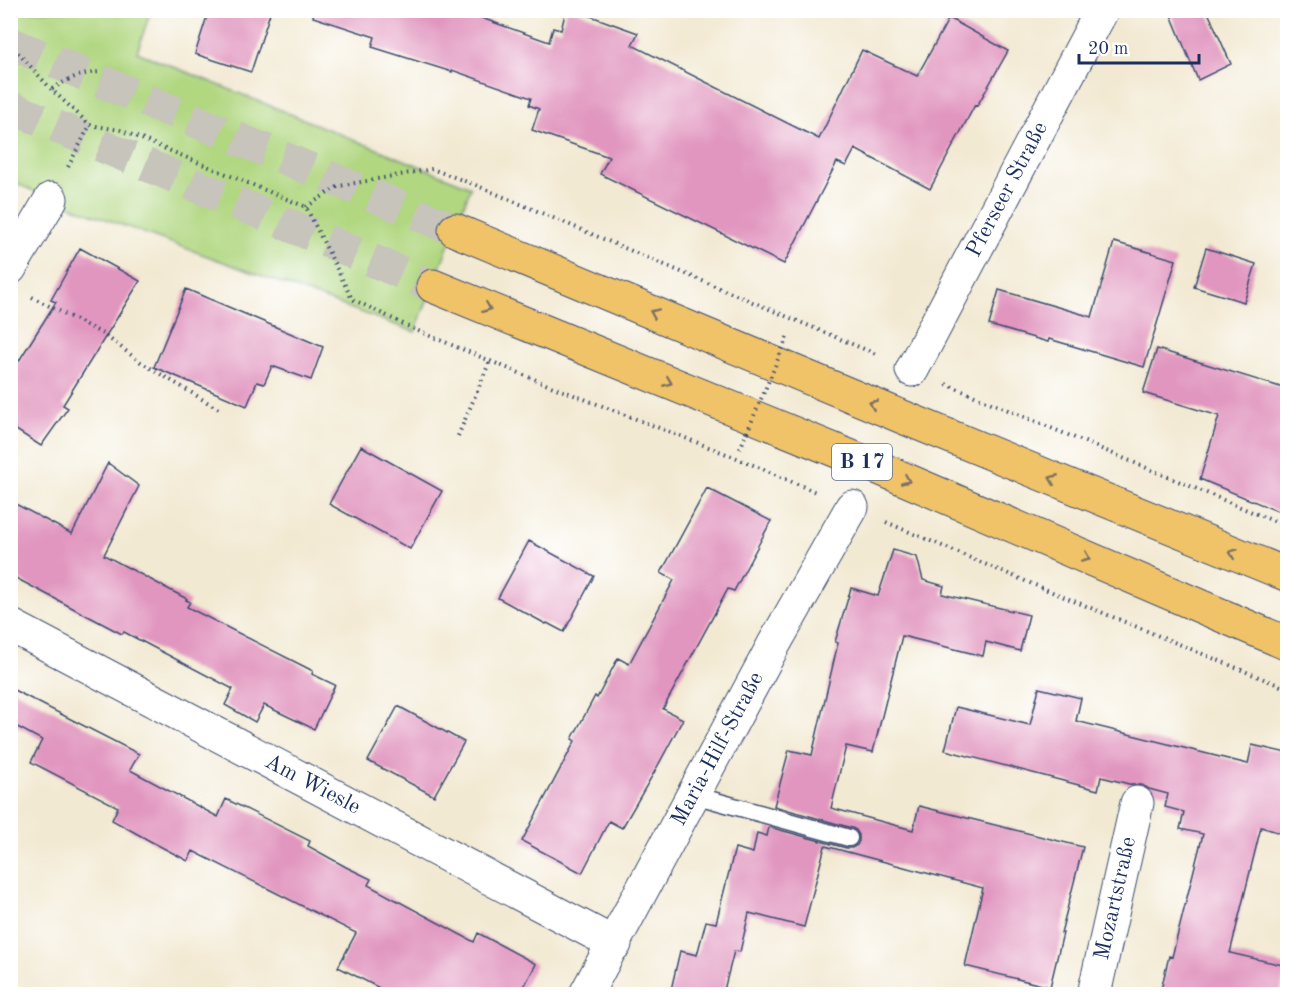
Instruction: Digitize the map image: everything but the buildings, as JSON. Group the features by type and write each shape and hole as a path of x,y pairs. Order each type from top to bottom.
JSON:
{"highway":[{"name":"B 17","path":"455,230 1287,575"},
{"name":"B 17","path":"433,286 880,469 1287,644"}],"street":[{"name":"Pferseer Straße","path":"912,370 1102,10"},
{"path":"18,280 51,198"},
{"name":"Maria-Hilf-Straße","path":"586,994 615,944 773,646 852,507"},
{"name":"Am Wiesle","path":"10,626 615,944"},
{"name":"Mozartstraße","path":"1094,994 1137,803"}],"lane":[{"path":"694,795 849,838"}],"path":[{"path":"10,45 52,90 90,125 120,130 306,207"},
{"path":"52,90 73,77 102,72"},
{"path":"51,198 90,125"},
{"path":"18,280 103,334 142,363 222,411"},
{"path":"740,449 794,319 1287,527"},
{"path":"458,436 490,361"},
{"path":"736,458 1287,689"}],"green space":[{"path":"151,10 137,52 471,187 415,332 51,199 11,181 11,11"}],"tunnel":[{"path":"10,43 455,230"},
{"path":"10,107 433,286"}]}
